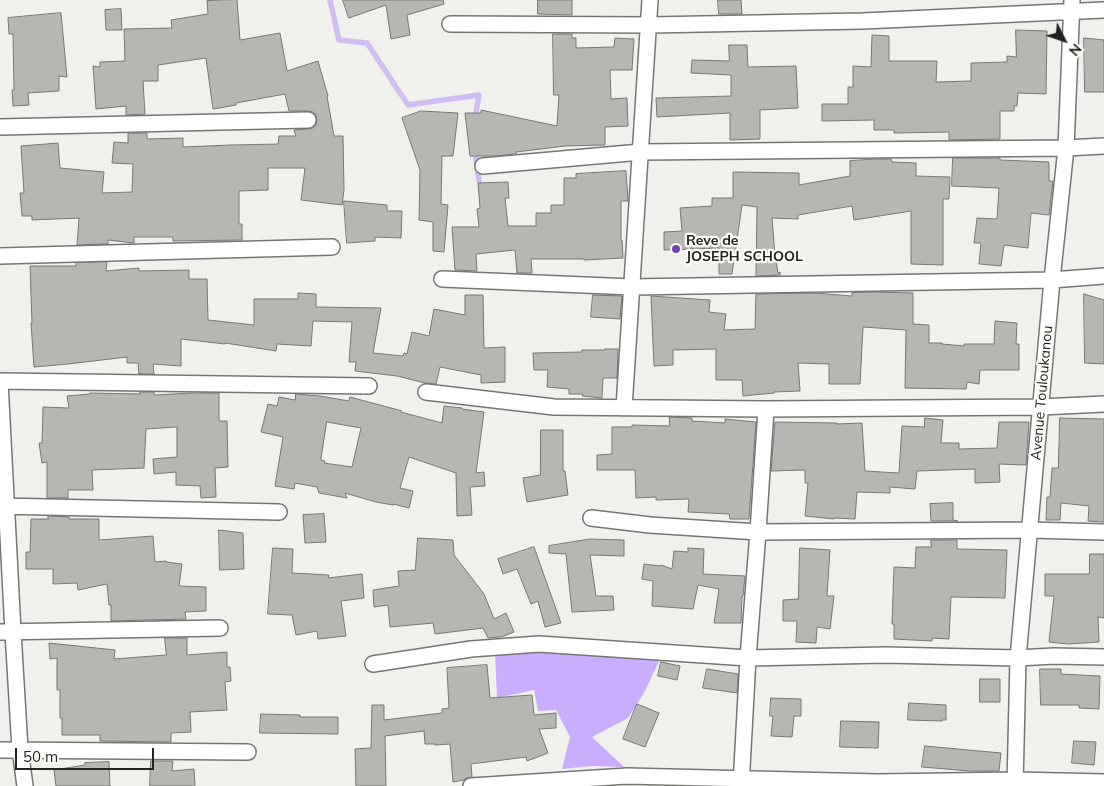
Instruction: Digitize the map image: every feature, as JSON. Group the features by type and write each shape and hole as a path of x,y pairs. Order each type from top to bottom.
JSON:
{"street":[{"path":"624,408 650,0"},
{"path":"450,24 649,25 863,21 1072,6 1104,10"},
{"name":"Avenue Touloukanou","path":"1015,783 1018,658 1052,280 1066,148 1072,6"},
{"path":"0,127 308,120"},
{"path":"483,166 641,152 1066,148 1104,146"},
{"path":"0,256 332,247"},
{"path":"442,279 632,286 1052,280 1104,276"},
{"path":"24,786 6,632 0,381 369,386"},
{"path":"426,392 554,408 766,410 1104,404"},
{"path":"742,782 748,658 766,410"},
{"path":"3,506 280,512"},
{"path":"591,518 650,525 758,532 1030,530 1104,532"},
{"path":"6,632 220,628"},
{"path":"373,664 471,649 539,644 748,658 885,656 1104,657"},
{"path":"0,750 248,752"},
{"path":"471,786 627,776 742,782 1104,782"}],"shaded area":[{"path":"539,646 661,657 644,693 628,718 592,737 624,767 591,766 562,769 570,737 556,710 538,711 534,690 497,698 495,651"}],"building":[{"path":"237,0 240,40 280,33 287,71 318,61 328,96 334,136 343,136 344,190 342,205 301,200 305,168 268,168 268,190 239,191 239,224 242,224 242,240 173,241 173,237 134,237 134,243 108,240 108,244 77,245 79,218 32,220 32,216 22,216 20,193 24,193 21,146 58,143 60,168 104,172 102,193 132,192 133,164 112,163 114,142 128,143 128,133 147,133 147,139 183,138 183,147 278,144 279,136 296,136 294,130 313,128 316,125 316,115 313,112 289,111 285,94 213,109 206,58 158,65 158,81 143,81 145,114 126,115 126,106 96,109 93,66 100,67 100,62 125,61 124,29 172,28 171,20 208,14 207,1"},
{"path":"343,0 443,0 444,4 407,15 410,35 391,39 386,5 349,18"},
{"path":"538,0 572,0 572,15 538,14"},
{"path":"718,0 741,0 742,14 719,14"},
{"path":"121,9 122,30 106,30 105,10"},
{"path":"61,13 67,77 59,76 59,91 28,93 29,105 13,106 13,34 9,34 8,18"},
{"path":"1016,30 1047,31 1046,94 1018,93 1017,106 1014,106 1014,111 1000,111 1000,139 949,140 949,132 894,133 894,130 874,130 874,120 822,121 822,104 848,104 848,87 853,87 853,66 871,67 872,35 889,36 889,61 937,61 936,82 971,81 971,63 1007,62 1007,56 1016,57"},
{"path":"553,34 572,34 572,38 576,38 576,48 614,47 615,38 634,39 632,70 610,70 611,99 627,98 628,126 605,127 605,145 565,146 516,152 516,154 470,156 465,113 481,113 481,110 557,126 559,95 554,95"},
{"path":"1084,38 1104,40 1104,92 1085,92"},
{"path":"729,45 747,45 748,67 796,66 798,108 760,110 760,139 730,140 730,113 657,117 656,98 731,96 731,75 691,73 692,60 729,61"},
{"path":"421,111 458,113 453,156 442,156 441,204 448,205 444,252 433,251 433,222 419,220 420,170 402,118"},
{"path":"953,158 1000,158 1000,160 1049,162 1049,181 1053,181 1049,215 1031,213 1028,248 1004,245 1001,266 979,264 981,243 974,243 977,218 997,219 999,188 952,186"},
{"path":"876,159 916,163 916,176 950,177 949,199 943,199 943,265 911,264 911,211 854,220 852,206 798,215 798,219 772,218 775,255 780,275 756,276 757,207 742,205 732,274 719,274 719,248 664,250 664,232 682,231 680,208 712,206 712,198 733,198 733,172 799,173 799,185 850,176 850,161"},
{"path":"626,171 628,201 621,201 623,258 584,260 531,259 532,273 517,273 515,250 476,254 477,271 455,270 452,227 479,227 477,209 480,208 478,183 508,182 509,198 505,198 508,226 536,226 536,213 551,213 551,205 564,205 564,178 576,178 576,174"},
{"path":"344,201 387,205 387,211 402,211 401,238 375,237 375,241 347,243"},
{"path":"107,262 106,271 139,268 139,271 189,270 189,279 207,279 208,320 254,325 254,299 298,299 298,293 316,294 316,307 381,308 373,353 403,356 404,353 407,354 412,332 429,336 434,309 465,315 465,295 483,295 484,348 505,347 505,382 481,383 481,375 440,367 436,384 397,376 355,371 356,362 349,362 352,322 313,321 311,346 277,344 276,351 225,343 181,339 181,366 153,364 154,374 139,374 138,363 127,363 127,357 34,367 30,266 76,266 76,263"},
{"path":"815,293 852,296 852,293 913,293 913,324 929,325 929,343 964,346 964,344 994,344 995,321 1017,323 1016,344 1019,344 1019,370 980,370 979,384 967,382 966,389 905,388 906,330 863,327 860,384 829,384 829,364 798,363 800,391 743,396 742,380 716,380 716,349 673,350 673,365 654,366 651,296 710,300 709,312 726,314 724,330 755,329 756,294"},
{"path":"1084,294 1104,300 1104,364 1085,363"},
{"path":"593,295 622,296 620,319 591,317"},
{"path":"618,349 617,378 603,378 602,398 582,396 583,394 569,394 569,389 547,387 548,370 534,370 533,353 582,352 582,350"},
{"path":"140,392 154,392 154,395 219,393 219,421 227,421 228,467 215,468 216,497 201,498 200,486 176,485 176,472 154,474 153,459 177,457 177,427 146,429 144,468 92,470 93,490 68,490 68,498 47,498 47,462 42,463 39,443 42,443 43,407 69,408 67,396 90,393 140,394"},
{"path":"296,394 349,401 350,397 442,423 444,406 484,412 476,473 484,472 485,486 470,487 472,515 457,516 456,473 409,457 400,488 413,491 409,508 376,502 345,493 347,498 319,493 317,487 295,483 294,489 275,486 283,437 261,432 268,404 277,406 279,397 295,400","holes":["327,422 361,428 352,467 324,463 325,461 321,460"]},
{"path":"670,417 692,418 692,421 725,423 725,419 756,422 749,519 730,519 729,514 688,512 689,499 656,500 656,497 636,498 635,470 597,470 597,455 612,454 612,427 632,427 632,425 669,426"},
{"path":"925,418 943,420 941,443 959,443 959,449 997,448 999,422 1029,422 1026,465 999,464 1000,482 975,483 975,469 917,471 915,489 890,487 890,493 857,492 855,519 805,516 808,483 805,483 805,470 771,471 775,422 862,423 865,471 899,473 902,426 924,427"},
{"path":"1060,418 1104,419 1104,522 1088,521 1089,506 1061,503 1060,520 1046,520 1047,497 1050,497 1052,468 1058,468"},
{"path":"541,430 563,430 563,471 565,471 568,495 527,502 523,478 540,475"},
{"path":"953,503 953,520 958,521 931,521 930,504"},
{"path":"324,514 326,542 305,543 303,515"},
{"path":"48,516 69,517 69,519 99,519 99,540 153,536 155,562 166,561 182,564 179,586 206,587 206,611 185,612 186,619 111,621 111,605 109,605 107,584 78,590 77,583 53,584 53,569 26,569 26,552 30,552 31,519 48,519"},
{"path":"219,530 243,533 244,569 220,570"},
{"path":"418,538 453,540 454,555 484,594 494,619 506,613 514,632 501,637 488,638 483,628 435,634 433,623 390,627 388,605 374,607 373,590 399,586 398,571 415,570"},
{"path":"590,539 624,540 624,556 590,555 596,596 613,596 614,610 572,612 566,554 549,553 549,546"},
{"path":"931,540 957,540 957,549 1007,550 1005,598 951,597 949,639 932,638 932,641 894,639 894,624 892,624 894,567 915,568 916,547 931,547"},
{"path":"534,547 561,623 545,627 538,601 531,604 517,569 503,574 498,559"},
{"path":"273,548 293,549 292,573 329,575 328,578 362,574 364,598 341,601 346,636 318,639 317,631 296,635 292,615 268,614"},
{"path":"688,548 704,549 703,574 745,576 741,623 714,623 719,589 698,585 693,609 652,606 653,581 642,579 644,564 661,565 672,569 674,551 688,552"},
{"path":"800,548 830,550 827,596 834,596 830,629 817,627 816,643 796,642 797,621 783,621 783,600 798,599"},
{"path":"1090,554 1104,554 1104,618 1098,617 1099,642 1068,644 1049,642 1054,596 1045,596 1045,574 1089,574"},
{"path":"165,638 187,638 187,655 227,652 227,667 230,667 231,681 225,682 227,710 190,712 191,732 171,733 171,742 100,741 100,735 62,735 60,690 57,690 57,658 50,659 49,643 115,650 114,659 166,655"},
{"path":"661,662 680,666 677,680 658,676"},
{"path":"487,665 490,698 532,695 534,715 556,713 556,728 539,729 548,753 527,761 526,757 471,764 472,777 453,782 450,744 425,744 424,731 385,736 386,786 356,786 355,749 371,748 372,705 384,705 384,720 442,713 442,709 449,708 447,668"},
{"path":"707,669 738,674 737,693 703,688"},
{"path":"1040,669 1061,669 1061,674 1100,676 1099,709 1079,708 1079,705 1041,705"},
{"path":"980,679 1000,679 1000,702 980,702"},
{"path":"771,698 801,699 801,716 794,716 792,737 771,736 773,716 770,716"},
{"path":"909,703 946,705 946,720 908,720"},
{"path":"637,704 659,713 645,747 623,739"},
{"path":"261,714 338,717 338,734 260,733"},
{"path":"841,721 879,722 878,748 840,747"},
{"path":"1074,741 1096,742 1094,765 1072,763"},
{"path":"925,746 1001,753 999,771 970,771 922,767"},
{"path":"151,761 173,761 172,771 194,769 195,786 150,786"},
{"path":"109,762 110,786 56,786 54,770 85,765 85,763"}],"waterway":[{"path":"330,0 339,40 367,43 408,105 479,95 475,119"},
{"path":"475,150 479,181"}],"place":[{"name":"Reve de JOSEPH SCHOOL","path":"676,249"}]}
